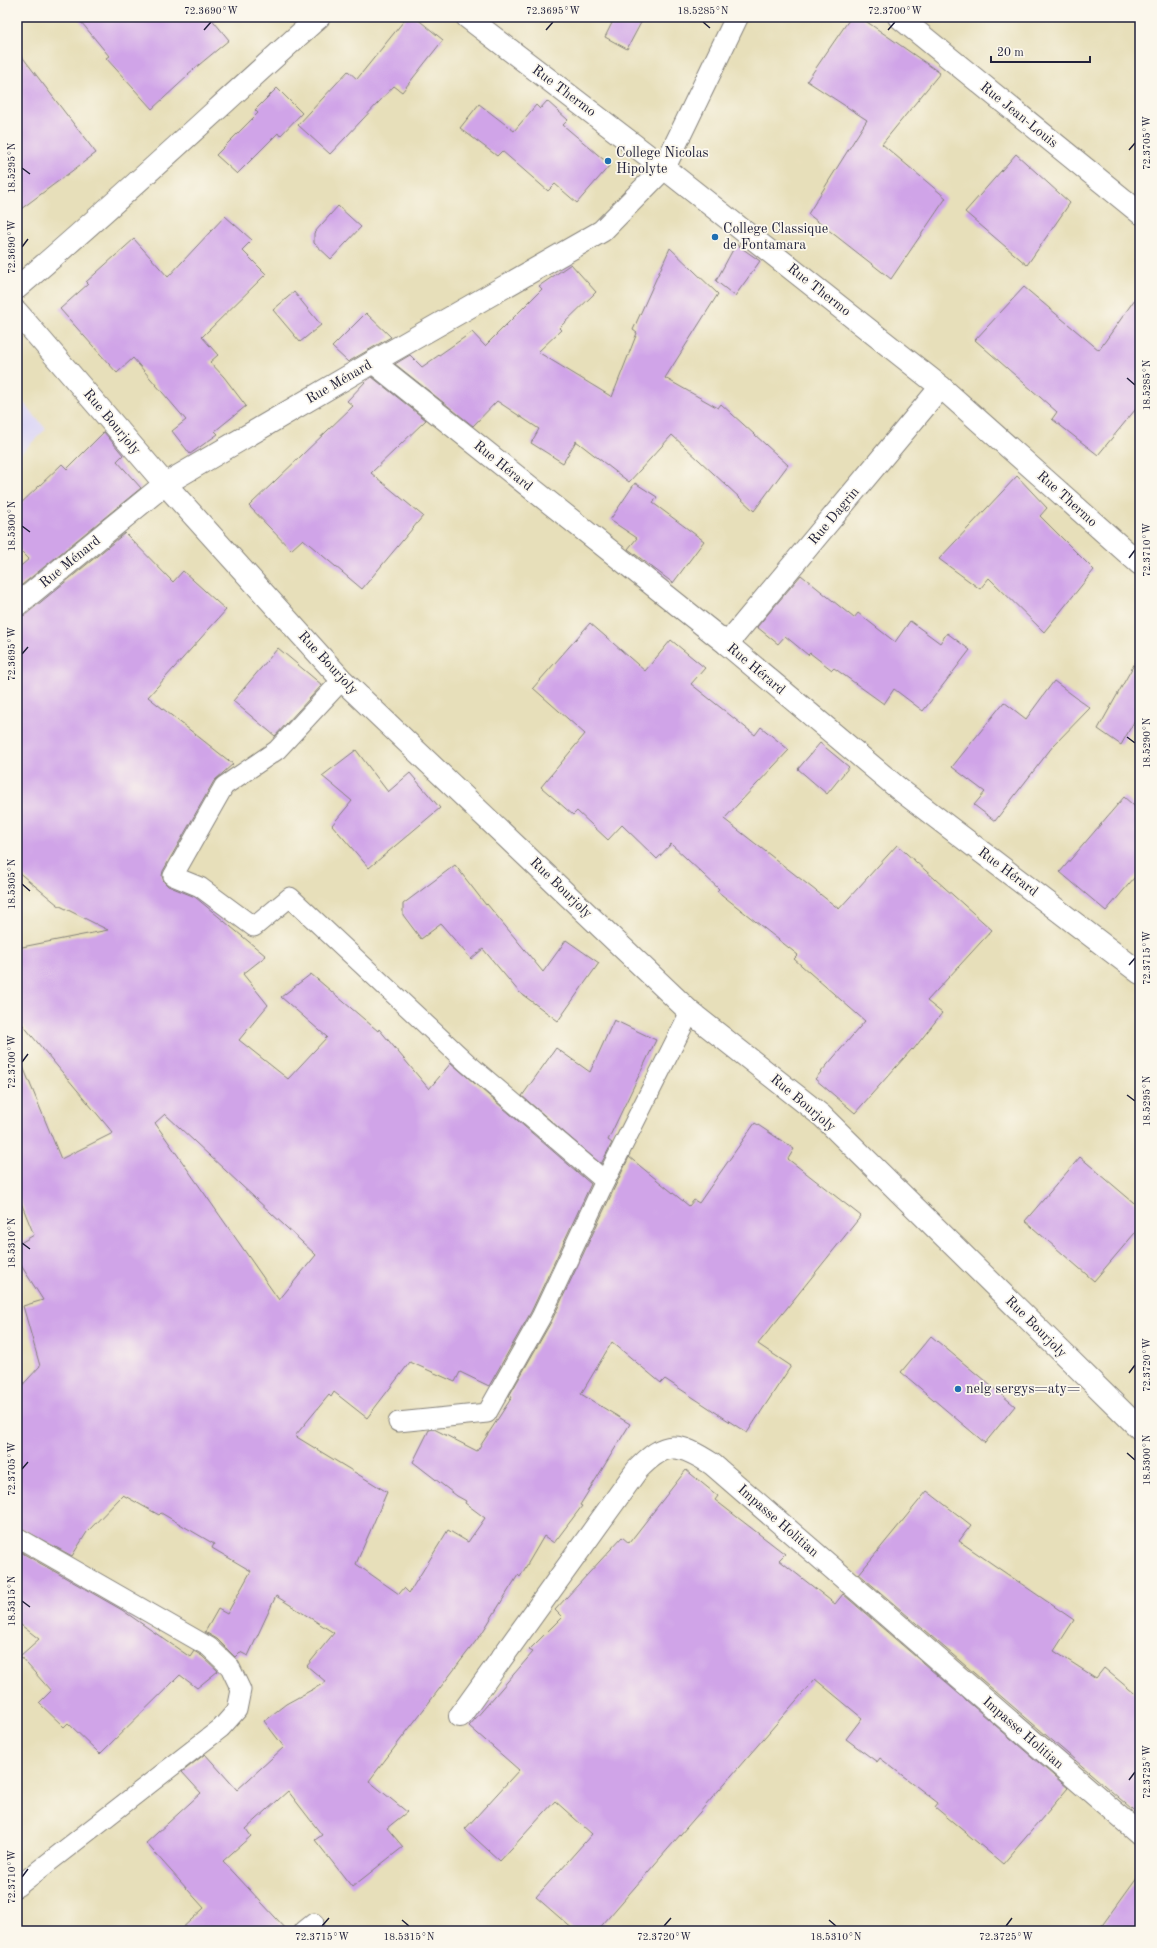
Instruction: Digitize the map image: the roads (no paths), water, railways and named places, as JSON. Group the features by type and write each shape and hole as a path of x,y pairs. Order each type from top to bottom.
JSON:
{"street":[{"path":"17,288 78,237 219,106 319,17"},
{"name":"Rue Thermo","path":"467,17 664,168 942,387 1140,564"},
{"name":"Rue Ménard","path":"17,605 165,484 373,362 602,231 664,168 737,17"},
{"name":"Rue Jean-Louis","path":"898,17 1140,213"},
{"name":"Rue Bourjoly","path":"17,312 165,484 342,680 690,1012 822,1116 1140,1429"},
{"name":"Rue Hérard","path":"373,362 727,644 899,789 1140,973"},
{"name":"Rue Dagrin","path":"727,644 942,387"},
{"name":"Impasse Holitian","path":"460,1716 637,1470 652,1454 671,1446 694,1452 712,1464 1140,1834"}],"lane":[{"path":"342,680 276,750 224,786 173,876 200,887 254,927 290,897 467,1064 605,1181"},
{"path":"398,1422 487,1413 541,1317 605,1181 690,1012"},
{"path":"17,1537 209,1647 230,1667 241,1690 237,1710 221,1728 17,1887"}],"place":[{"name":"College Nicolas Hipolyte","path":"608,161"},
{"name":"College Classique de Fontamara","path":"715,237"},
{"name":"nelg sergys=aty=","path":"958,1389"}]}
